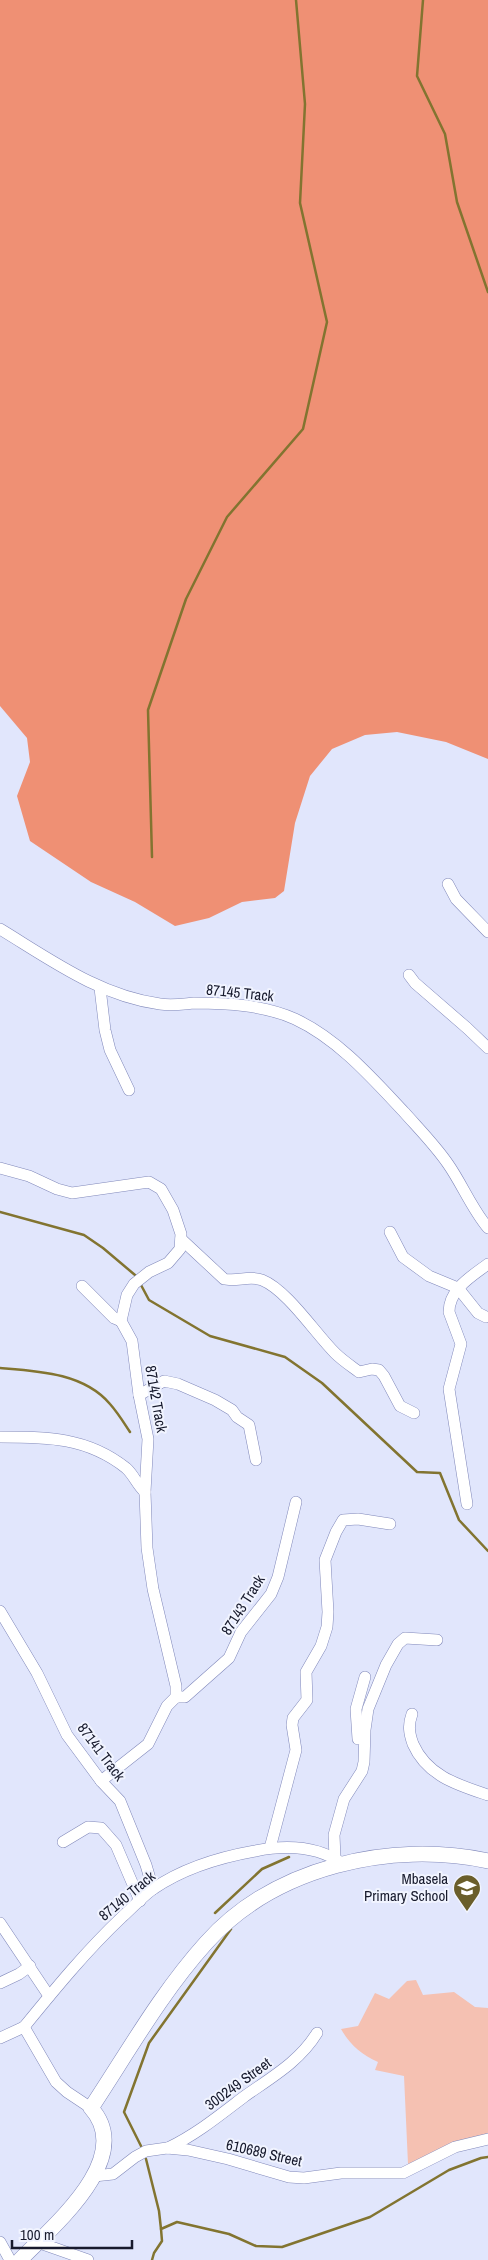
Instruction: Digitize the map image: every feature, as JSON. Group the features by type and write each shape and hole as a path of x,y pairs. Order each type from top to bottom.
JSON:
{"main road":[{"path":"20,2260 87,2188 103,2154 105,2135 100,2117 92,2108 155,2010 207,1942 229,1921 283,1886 339,1861 382,1856 427,1854 488,1861"}],"street":[{"path":"448,884 456,900 488,932"},
{"name":"87145 Track","path":"0,929 79,978 100,988 158,1004 196,1003 265,1008 312,1028 369,1074 430,1141 448,1163 488,1228"},
{"path":"409,975 415,983 488,1048"},
{"path":"100,988 105,1030 110,1050 128,1090"},
{"path":"0,1168 29,1176 57,1189 72,1193 149,1182 153,1184 161,1189 173,1210 181,1239 224,1279 255,1278 266,1282 289,1301 338,1356 359,1372 372,1369 379,1370 400,1406 414,1413"},
{"path":"390,1232 403,1256 415,1267 429,1276 458,1288 478,1313 486,1317"},
{"path":"82,1286 114,1318 121,1321 123,1309 131,1288 142,1277 168,1263 175,1256 181,1239"},
{"path":"467,1504 449,1388 461,1346 449,1312 450,1302 458,1288 488,1264"},
{"name":"87142 Track","path":"121,1321 132,1341 139,1395 148,1439 145,1492 147,1554 156,1603 176,1686 176,1697"},
{"path":"139,1395 164,1381 178,1384 228,1406 237,1417 249,1425 256,1460"},
{"path":"0,1437 45,1438 90,1446 125,1468 132,1474 145,1492"},
{"name":"87143 Track","path":"176,1697 185,1697 229,1658 241,1632 265,1602 278,1577 296,1502"},
{"path":"270,1848 296,1750 292,1725 293,1718 307,1700 306,1672 321,1646 327,1627 328,1612 324,1560 336,1532 344,1520 358,1519 390,1524"},
{"name":"87141 Track","path":"0,1611 37,1673 67,1735 101,1781 120,1802 140,1849 153,1890"},
{"path":"339,1861 335,1828 346,1793 357,1778 364,1762 368,1709 380,1678 394,1650 402,1640 407,1638 437,1640"},
{"path":"357,1778 356,1709 365,1677"},
{"path":"101,1781 148,1744 167,1706 176,1697"},
{"path":"412,1714 408,1727 410,1736 424,1762 440,1776 488,1795"},
{"path":"63,1842 88,1827 101,1828 116,1845 140,1901"},
{"name":"87140 Track","path":"24,2028 94,1943 153,1890 190,1870 238,1854 270,1848 302,1848 339,1861"},
{"path":"0,1923 49,1996"},
{"path":"0,1983 19,1974 30,1966"},
{"path":"0,2038 24,2028 56,2082 67,2092 92,2108"},
{"name":"300249 Street","path":"167,2148 199,2131 288,2066 309,2046 317,2033"},
{"name":"610689 Street","path":"94,2176 113,2174 135,2156 146,2151 167,2148 188,2150 289,2177 304,2178 341,2173 403,2173 455,2147 488,2139"},
{"path":"0,2242 10,2260"},
{"path":"38,2242 88,2260"}],"shaded area":[{"path":"0,0 488,0 488,759 446,742 397,732 365,735 332,749 310,776 295,823 284,891 275,898 242,902 209,918 175,926 135,902 91,882 30,841 17,796 30,762 27,738 0,706"},
{"path":"416,1980 423,1995 454,1992 475,2007 488,2008 488,2135 408,2164 404,2076 375,2070 378,2062 366,2056 348,2040 341,2029 358,2026 375,1993 389,1999 407,1981"}],"waterway":[{"path":"152,857 148,710 186,599 227,517 303,429 327,322 300,203 305,104 296,0"},
{"path":"423,0 417,76 445,134 457,202 488,292"},
{"path":"0,1212 84,1235 135,1275"},
{"path":"141,1285 149,1300 210,1336 285,1357 322,1383 417,1472 440,1473 459,1520 488,1551"},
{"path":"0,1368 60,1376 87,1386 110,1404 130,1432"},
{"path":"215,1913 262,1869 289,1857"},
{"path":"141,2146 124,2112 149,2043 231,1929"},
{"path":"152,2260 162,2241 161,2229 177,2222 229,2234 256,2246 282,2247 370,2217 449,2170 488,2157"},
{"path":"146,2159 159,2211 161,2229"}],"place":[{"name":"Mbasela Primary School","path":"467,1912"}]}
